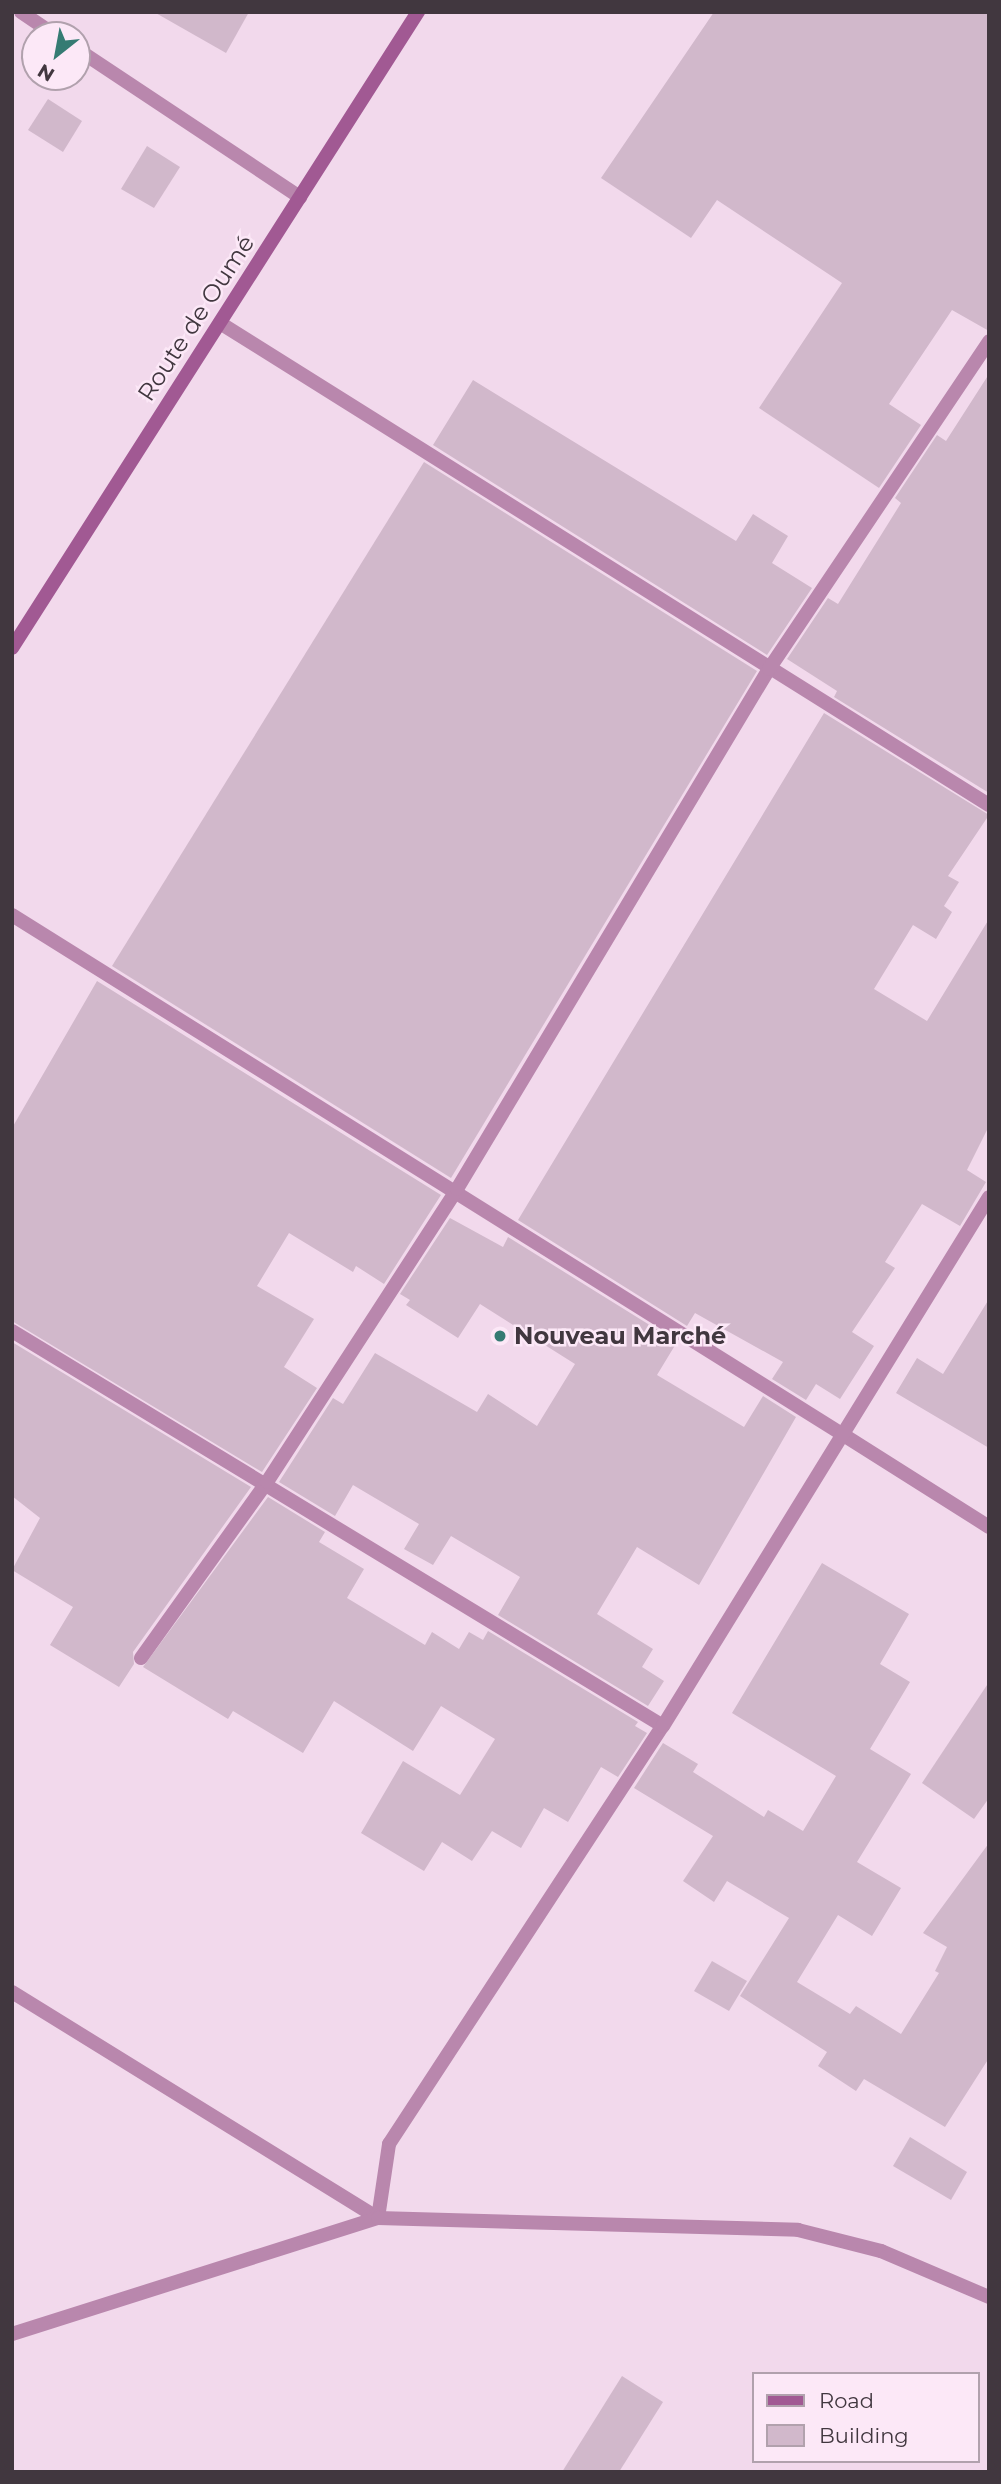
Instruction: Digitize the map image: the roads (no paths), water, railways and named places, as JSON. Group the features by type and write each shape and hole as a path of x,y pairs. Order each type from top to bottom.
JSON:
{"street":[{"name":"Route de Oumé","path":"12,648 418,12"},
{"path":"91,58 300,197"},
{"path":"220,323 989,805"},
{"path":"141,1658 267,1482 457,1189 769,668 989,341"},
{"path":"12,915 457,1189 989,1527"},
{"path":"378,2218 389,2144 663,1726 989,1197"},
{"path":"12,1331 267,1482 663,1726"},
{"path":"12,1992 378,2218"},
{"path":"12,2334 378,2218 798,2230 881,2251 989,2297"}],"place":[{"name":"Nouveau Marché","path":"500,1336"}]}
